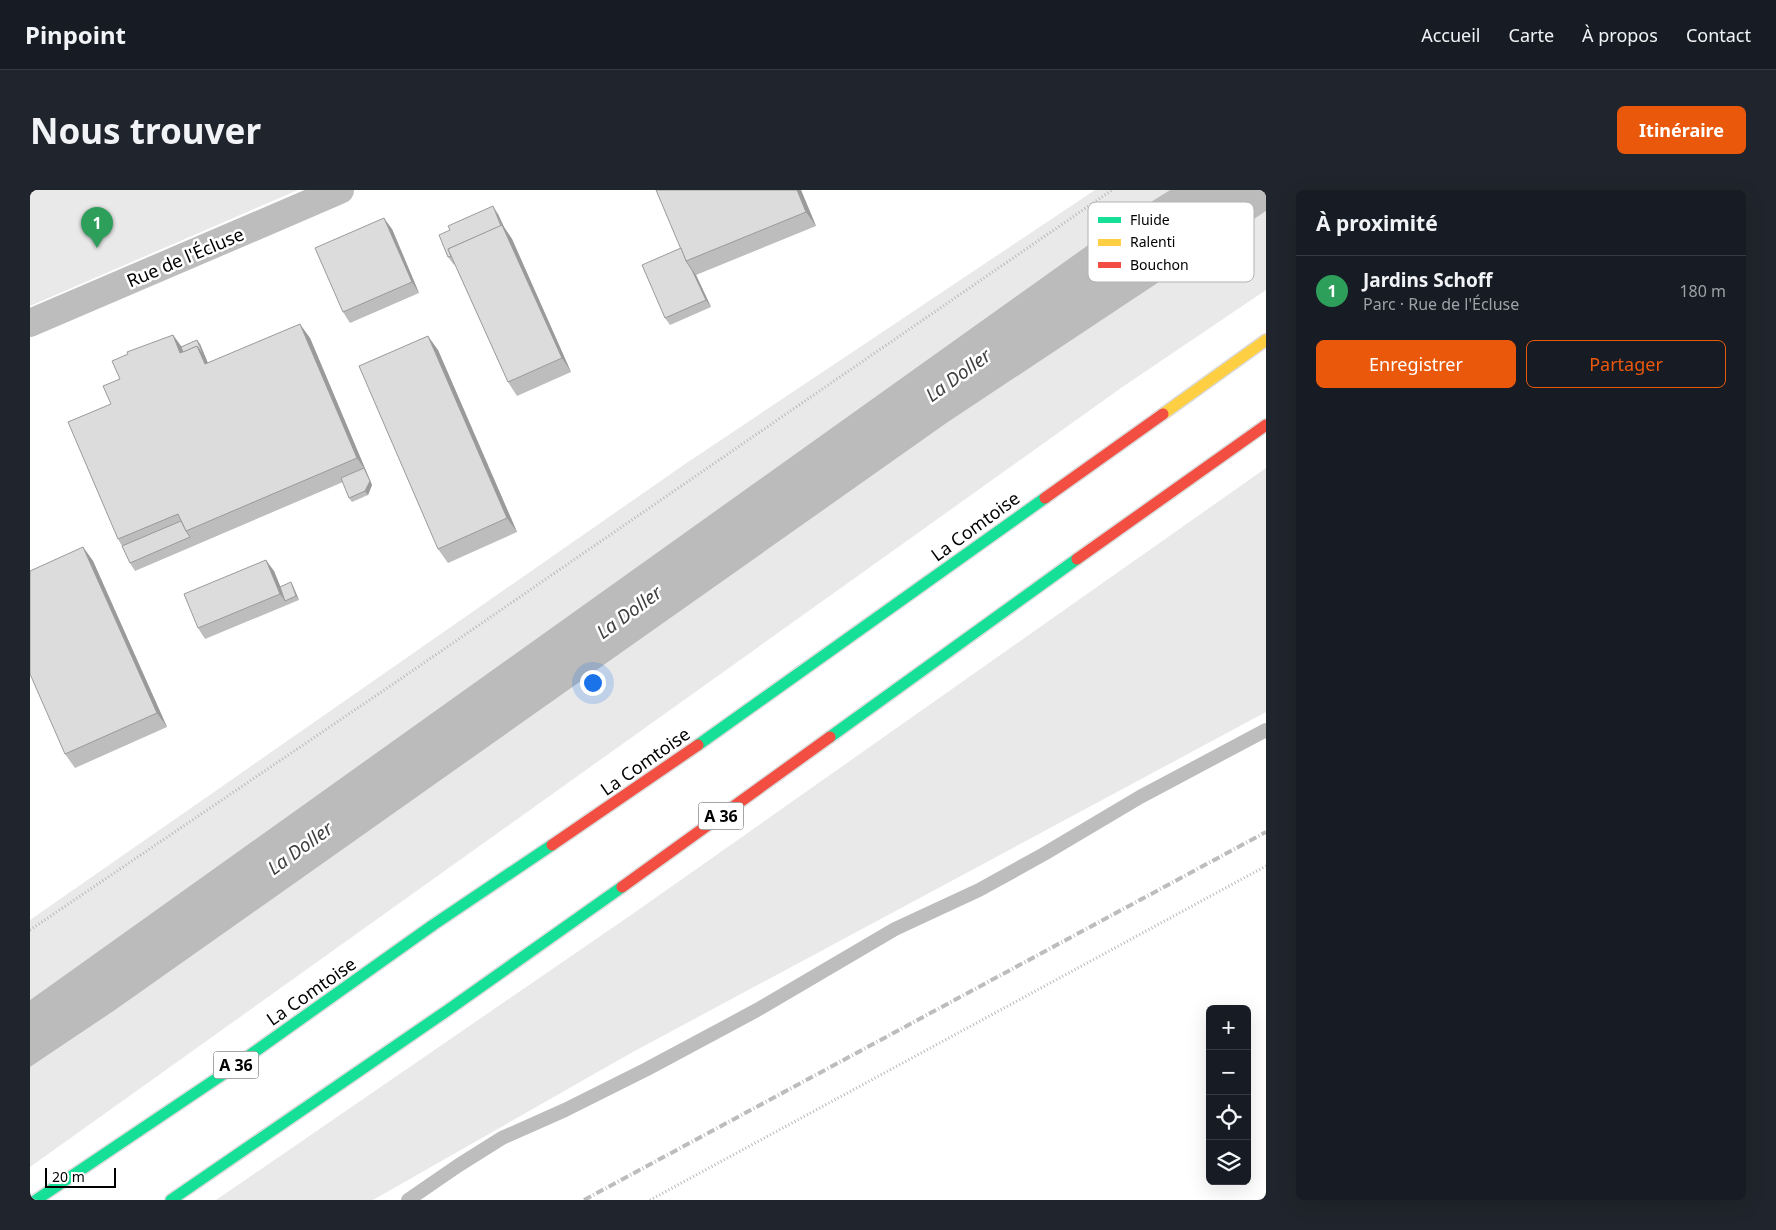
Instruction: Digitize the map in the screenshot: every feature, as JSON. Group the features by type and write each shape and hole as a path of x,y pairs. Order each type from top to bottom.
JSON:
{"highway":[{"name":"La Comtoise","path":"36,1200 219,1077 433,925 651,778 1266,340"},
{"name":"A 36","path":"171,1200 476,992 1094,546 1266,425"}],"street":[{"name":"Rue de l'Écluse","path":"30,323 340,190"}],"lane":[{"path":"408,1200 502,1138 565,1110 647,1069 757,1010 895,929 979,890 1052,850 1140,797 1266,730"}],"path":[{"path":"1095,202 1112,190"},
{"path":"30,930 407,675 1088,207"},
{"path":"650,1200 1266,866"}],"shaded area":[{"path":"30,190 298,190 30,306"},
{"path":"1095,190 1170,190 1151,202 1088,202 1088,245 30,1000 30,920 685,464"},
{"path":"1266,211 1266,290 1121,388 30,1167 30,1067 115,1010 948,422 1159,282 1254,282 1254,219"},
{"path":"1266,468 1266,712 631,1053 373,1200 216,1200 631,915"}],"water":[{"name":"La Doller","path":"1170,190 1266,190 1266,211 1254,219 1254,202 1151,202"},
{"name":"La Doller","path":"1088,245 1088,282 1159,282 948,422 115,1010 30,1067 30,1000"}],"building":[{"path":"656,190 797,190 806,212 686,261"},
{"path":"493,206 501,226 448,249 451,256 448,257 439,235 450,230 448,226"},
{"path":"384,218 412,282 343,312 315,248"},
{"path":"502,225 562,358 508,382 448,249"},
{"path":"681,248 706,300 665,318 642,265"},
{"path":"300,324 357,458 186,531 178,514 118,539 68,422 111,404 103,386 120,379 112,361 128,354 127,352 173,335 180,353 197,346 205,364"},
{"path":"428,336 507,518 438,549 359,366"},
{"path":"197,340 204,356 197,346 183,352 181,347"},
{"path":"364,468 370,481 365,491 349,498 341,478"},
{"path":"181,521 190,537 130,563 122,546"},
{"path":"83,547 157,713 65,754 30,674 30,571"},
{"path":"266,560 280,594 198,628 184,594"},
{"path":"291,582 296,596 285,601 280,587"}],"railway":[{"path":"584,1200 1266,832"}],"traffic: fast":[{"path":"698,745 1045,498"},
{"path":"830,737 1077,559"},
{"path":"36,1200 219,1077 433,925 552,845"},
{"path":"171,1200 448,1010 622,887"}],"traffic: slow":[{"path":"1163,414 1266,340"}],"traffic: jam":[{"path":"1045,498 1163,414"},
{"path":"1077,559 1266,425"},
{"path":"622,887 830,737"},
{"path":"552,845 698,745"}],"place":[{"name":"Jardins Schoff","path":"97,248"}]}
